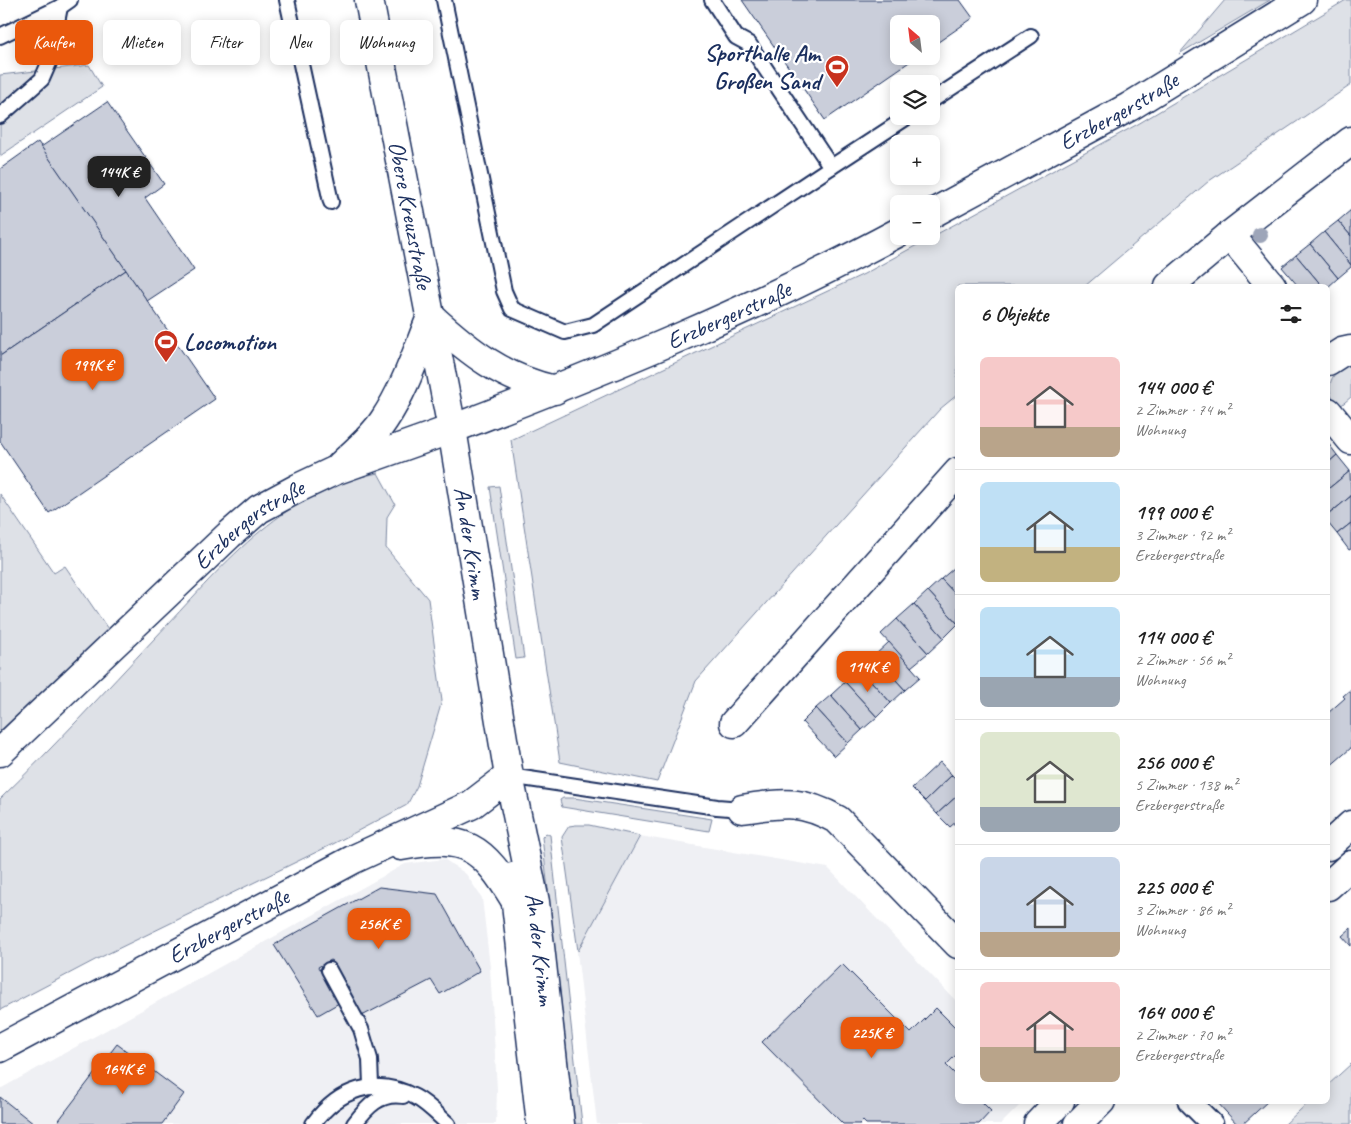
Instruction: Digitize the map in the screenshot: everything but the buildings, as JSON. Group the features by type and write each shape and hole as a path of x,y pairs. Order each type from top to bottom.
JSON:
{"main road":[{"name":"Obere Kreuzstraße","path":"369,0 452,429"},
{"name":"Erzbergerstraße","path":"940,209 1129,107 1302,0"},
{"path":"1171,284 1230,235 1351,141"},
{"path":"1230,235 1270,284"},
{"name":"Erzbergerstraße","path":"0,752 245,521 273,500 334,471 555,390 748,307 855,256 890,237"},
{"path":"334,471 364,444 384,422 398,395 431,317 490,365 529,384 555,390"},
{"path":"1330,414 1351,440"},
{"name":"An der Krimm","path":"452,429 509,776 535,902 560,1124"},
{"path":"734,724 955,475"},
{"name":"Erzbergerstraße","path":"0,1048 354,858 471,805 509,776"},
{"name":"An der Krimm","path":"509,776 510,844 515,900 541,1124"},
{"path":"742,809 792,804 817,808 838,820 955,941"},
{"path":"1330,844 1351,826"},
{"path":"354,858 420,843 446,841 459,843 473,849 486,859 515,900"},
{"path":"1038,1124 1057,1104"},
{"path":"1078,1124 1098,1104"}],"street":[{"path":"1192,1104 1212,1124"}],"lane":[{"path":"287,0 331,202"},
{"path":"444,0 504,291 512,309 565,332 593,325 895,125"},
{"path":"712,0 736,37 749,44 831,167"},
{"path":"0,36 65,4"},
{"path":"0,116 42,79 49,63 65,4"},
{"path":"940,95 1031,36"},
{"path":"509,776 717,807 742,809"},
{"path":"329,970 361,1029 370,1059 371,1085"},
{"path":"312,1124 321,1113 347,1093 371,1085 391,1087 416,1098 448,1124"},
{"path":"354,1124 366,1109 379,1098 393,1094 416,1098"}],"shaded area":[{"path":"1225,0 1270,0 1179,54"},
{"path":"1346,0 1351,0 1351,85 1209,181 1087,284 955,284 955,397 940,409 696,681 657,782 560,762 511,440 864,274 917,245 940,245 940,232 1138,124"},
{"path":"89,65 102,87 0,156 0,75"},
{"path":"1351,361 1351,397 1338,408 1331,393 1331,381 1338,371"},
{"path":"378,473 395,504 387,517 386,548 428,599 442,701 417,786 407,805 333,844 97,959 0,1010 0,799 40,760 228,560 254,536 281,515 311,497 343,483"},
{"path":"499,486 524,658 516,659 490,487"},
{"path":"0,494 54,573 65,566 110,632 0,734"},
{"path":"563,798 574,798 712,819 709,831 562,807 560,800"},
{"path":"589,825 640,836 578,951 562,837 569,826"},
{"path":"546,833 550,835 582,1124 575,1124 542,837"},
{"path":"640,836 828,868 955,1000 955,1104 1021,1104 1001,1124 597,1124 577,952"},
{"path":"444,859 466,874 482,898 490,967 497,1089 496,1124 0,1124 0,1089 405,864"},
{"path":"1351,1064 1351,1124 1285,1124 1307,1104 1330,1104 1330,1083"}],"place":[{"name":"Sporthalle Am Großen Sand","path":"837,88"},
{"name":"Locomotion","path":"166,363"}]}
